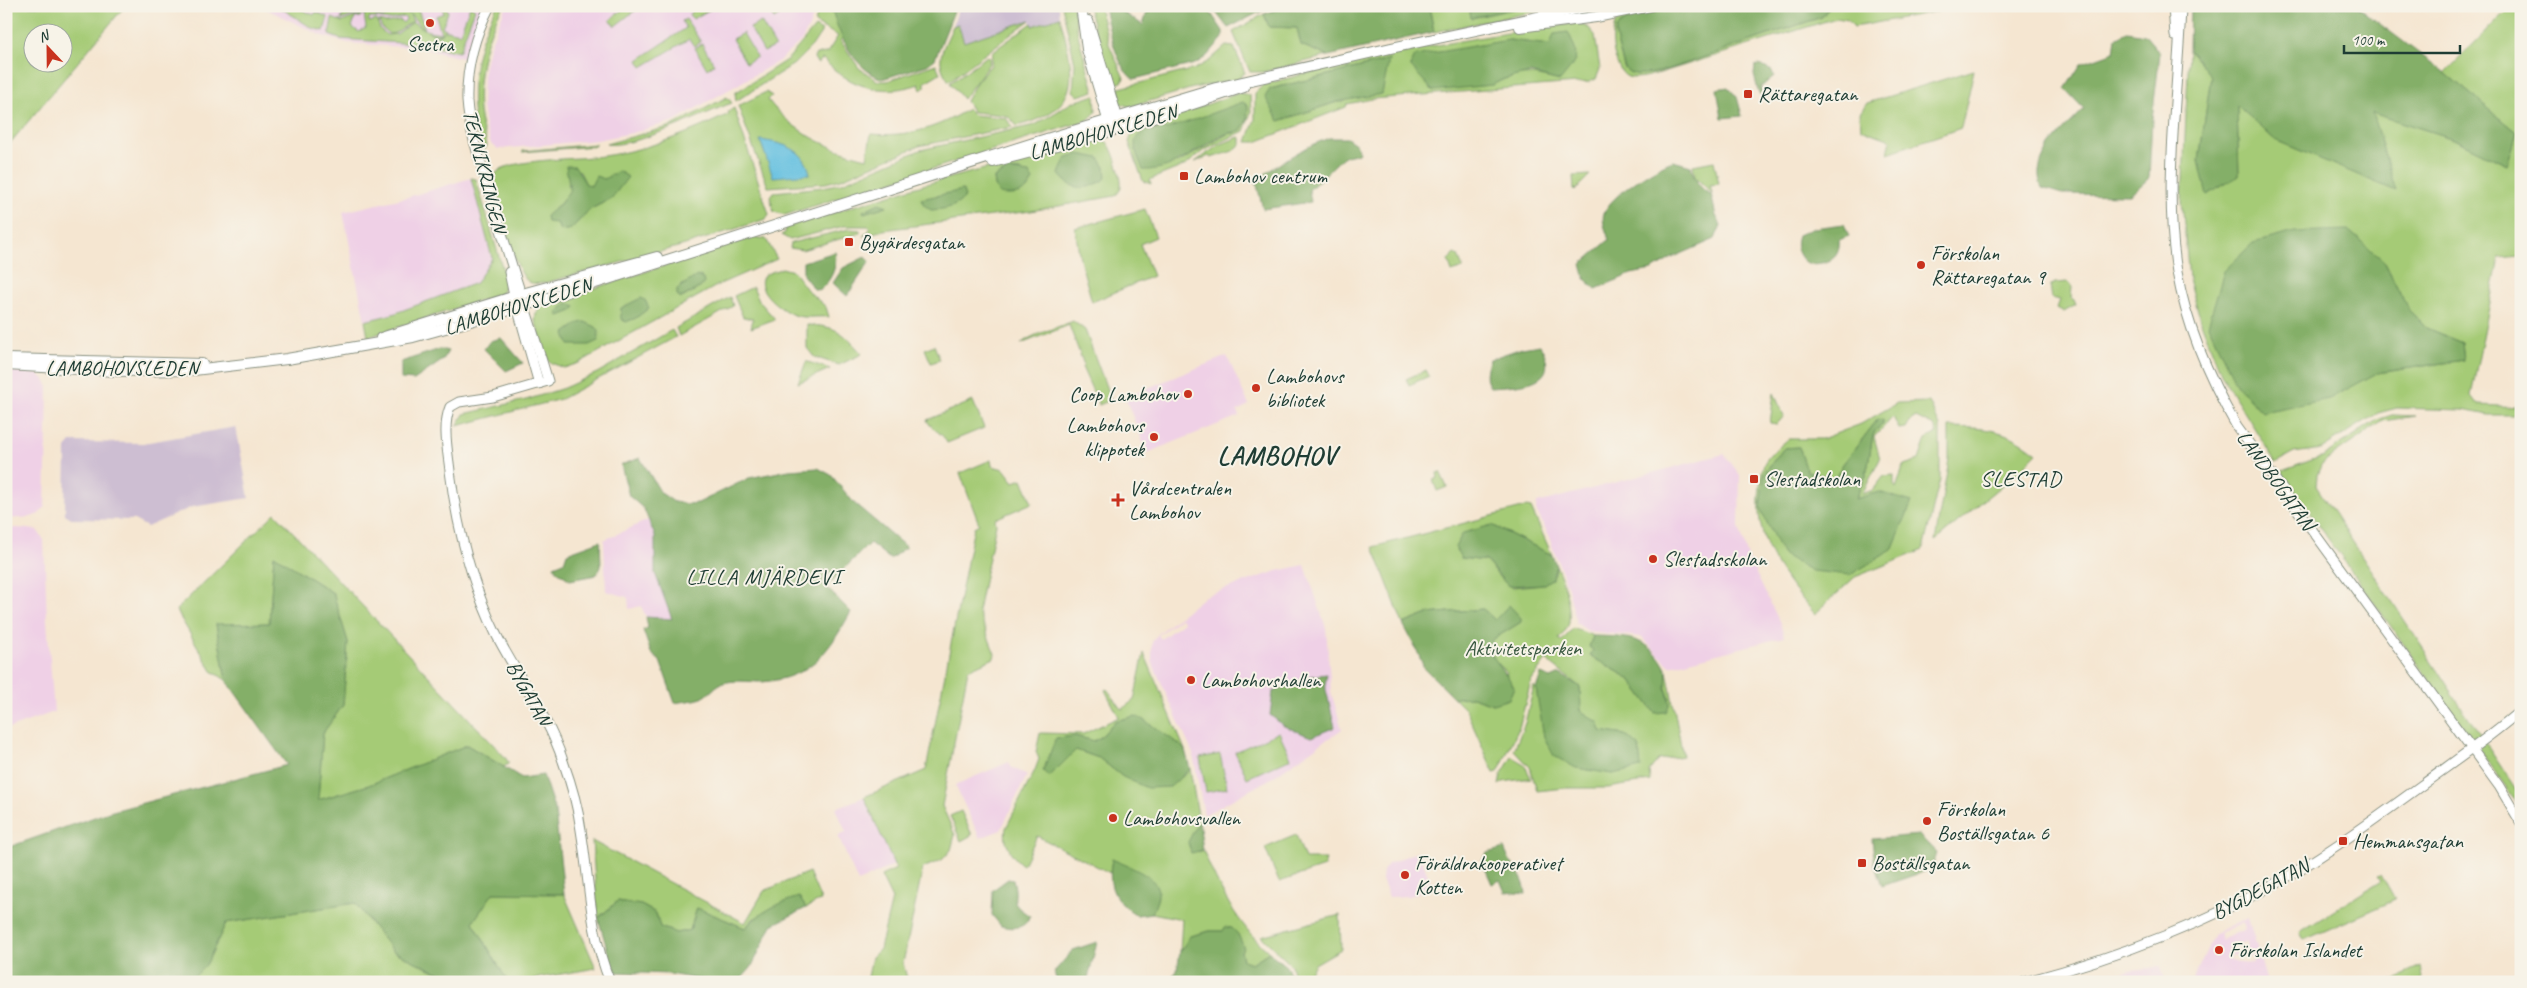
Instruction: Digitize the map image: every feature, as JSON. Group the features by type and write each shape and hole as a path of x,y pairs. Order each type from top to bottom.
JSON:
{"main road":[{"path":"1082,6 1099,76 1114,124"},
{"name":"LAMBOHOVSLEDEN","path":"6,365 115,371 194,370 328,352 413,337 521,306 929,177 1043,151 1114,124 1273,76 1590,6"},
{"name":"LAMBOHOVSLEDEN","path":"1440,38 1596,17 1650,6"},
{"name":"LAMBOHOVSLEDEN","path":"328,352 610,268 704,247"},
{"name":"LAMBOHOVSLEDEN","path":"6,358 238,365"}],"street":[{"name":"TEKNIKRINGEN","path":"490,6 480,28 471,58 467,103 472,134 521,306"},
{"name":"LANDBOGATAN","path":"2173,6 2176,84"},
{"name":"LANDBOGATAN","path":"2181,6 2173,178 2174,242 2184,302 2202,362 2237,427 2472,748 2499,786 2521,823"},
{"name":"BYGATAN","path":"521,306 543,383 493,397 459,402 450,407 447,413 447,440 456,509 465,551 479,593 496,634 536,704 563,760 581,829 594,934 610,982"},
{"name":"BYGDEGATAN","path":"2024,982 2065,971 2144,944 2249,897 2308,864 2386,811 2521,710"}],"shaded area":[{"path":"260,6 485,6 466,59 419,48 348,43 322,36"},
{"path":"506,6 816,6 810,25 802,40 779,61 674,121 632,133 597,140 498,149 491,144 485,126 482,106 483,75 489,47"},
{"path":"959,6 1059,6 1060,17 1032,26 1030,20 964,42 958,24 953,26"},
{"path":"471,178 492,258 476,283 393,314 365,321 343,212 408,197"},
{"path":"1227,356 1249,405 1237,411 1239,416 1147,453 1125,397"},
{"path":"6,370 38,374 47,382 45,507 39,514 31,517 6,519"},
{"path":"236,427 249,498 192,507 147,527 134,520 73,519 65,514 66,448 71,442 143,443"},
{"name":"Slestadsskolan","path":"1724,454 1740,475 1739,527 1748,557 1780,623 1784,637 1670,666 1641,637 1588,631 1576,623 1568,588 1547,532 1536,510 1537,503"},
{"path":"648,520 655,536 655,573 672,619 646,617 641,606 629,609 628,597 606,591 604,540"},
{"path":"6,529 37,530 44,540 47,621 54,712 7,729"},
{"path":"1305,565 1326,628 1331,692 1342,729 1270,779 1204,815 1193,754 1152,662 1152,642 1158,634 1205,596 1277,571","holes":["1181,618 1184,622 1161,639 1158,635","1325,686 1335,727 1270,715"]},
{"path":"1009,762 1011,767 1027,775 1001,830 980,838 955,785"},
{"path":"864,797 894,865 858,882 838,836 846,832 836,808"},
{"name":"Föräldrakooperativet Kotten","path":"1418,851 1431,883 1422,891 1409,896 1389,897 1382,880 1383,871 1388,864"},
{"name":"Förskolan Islandet","path":"2248,918 2267,982 2192,982 2214,934","holes":["2243,923 2245,929 2221,940 2219,934","2246,941 2248,946 2232,953 2230,948","2231,955 2253,957 2253,963 2230,961"]},
{"path":"2161,967 2166,982 2111,982 2110,978 2130,970"}],"green space":[{"path":"6,6 125,6 72,69 72,22 22,22 22,72 70,72 6,148"},
{"path":"278,6 293,6 314,15 316,12 328,17 324,31 312,28"},
{"path":"346,6 350,6 349,14 373,6 375,12 362,12 341,20"},
{"path":"376,6 380,7 381,18 395,12 394,8 399,6 410,15 413,21 395,33 389,34 382,28 379,21 386,23 400,20 403,23 406,19 404,17 389,20 378,18"},
{"path":"402,6 417,6 425,29 418,23"},
{"path":"446,6 448,12 442,27 446,29 442,33 437,34 428,31 441,33 436,16 444,13 442,8"},
{"path":"470,6 475,9 459,52 418,44 340,39 329,35 332,18 342,22 362,14 361,17 355,18 352,27 359,32 366,28 364,14 375,14 377,18 369,18 369,22 377,20 380,29 387,35 397,34 413,22 436,36 447,30 460,33"},
{"path":"497,6 503,6 491,31 483,57 479,84 480,115 487,146 483,151 475,125 473,79 479,49"},
{"path":"626,6 641,6 615,26 610,20"},
{"path":"696,6 716,6 693,19 689,15"},
{"path":"766,6 781,6 785,12 774,19"},
{"path":"819,6 831,6 843,39 840,40 859,68 878,81 887,81 936,64 940,73 925,82 925,87 921,90 919,84 892,90 879,89 855,83 833,69 823,59 817,63 814,58 816,54 827,53 838,36 815,23"},
{"path":"831,6 956,6 935,59 927,65 882,79 863,67 848,49 838,28"},
{"path":"1062,6 1073,6 1079,39 1094,91 1078,96 1073,91 1075,63"},
{"path":"1088,6 1099,6 1109,44 1124,78 1122,82 1111,86"},
{"path":"1104,6 1113,6 1143,25 1149,6 1206,6 1223,31 1223,38 1206,57 1195,64 1134,79 1128,75 1118,57"},
{"path":"1211,6 1272,6 1228,28"},
{"path":"1286,6 1429,6 1434,32 1328,56 1301,45 1297,28 1269,27 1264,14"},
{"path":"1429,6 1469,6 1472,18 1526,6 1563,6 1434,32"},
{"path":"1469,6 1526,6 1471,18"},
{"path":"1669,6 1683,6 1630,19 1615,32 1624,68 1638,74 1673,67 1822,17 1830,6 1901,6 1901,13 1954,6 1990,6 1950,9 1854,27 1848,20 1836,18 1660,73 1640,78 1628,77 1618,66 1615,58 1613,38 1616,22 1621,17"},
{"path":"1683,6 1830,6 1822,17 1669,69 1643,74 1627,71 1616,40 1616,29 1619,25 1635,17"},
{"path":"1901,6 1954,6 1900,13"},
{"path":"2190,6 2356,6 2445,73 2517,132 2507,165 2454,139 2372,113 2396,191 2275,140 2237,105 2239,176 2207,195 2199,161 2211,76 2189,50"},
{"path":"2511,6 2521,6 2521,256 2499,258 2471,396 2478,405 2521,407 2521,415 2488,415 2463,410 2397,408 2378,413 2321,449 2294,453 2276,463 2222,376 2202,325 2189,279 2182,201 2189,50 2211,76 2199,161 2239,176 2237,105 2275,140 2395,190 2371,112 2454,139 2507,165 2517,132 2445,73","holes":["2384,261 2408,309 2426,328 2462,343 2464,360 2377,373"]},
{"path":"1264,14 1269,27 1297,28 1301,45 1328,56 1263,72 1250,72 1233,32"},
{"path":"1060,17 1071,71 1070,86 1065,98 1055,109 1039,118 1017,126 1010,118 1003,115 973,112 966,101 977,81 991,65 992,52 1032,23 1033,26"},
{"path":"686,19 701,42 694,46 689,39 642,67 638,60 686,28 682,21"},
{"path":"1030,20 949,81 944,74 941,60 942,54 953,26 958,24 964,42"},
{"path":"761,22 775,46 764,52 750,28"},
{"path":"1578,23 1589,28 1595,35 1600,69 1596,79 1589,82 1372,99 1347,104 1346,107 1256,142 1247,142 1255,119 1255,93 1263,85 1380,56 1538,28","holes":["1509,40 1550,45 1560,81 1533,75 1518,75 1492,85","1389,60 1344,102 1337,102 1279,121 1270,89"]},
{"path":"815,27 822,31 812,46 794,64 736,101 735,93 788,59"},
{"path":"1568,32 1576,53 1573,63 1560,81 1530,73 1504,79 1492,85 1433,91 1410,66 1415,56 1509,40 1550,45 1554,34"},
{"path":"2127,32 2145,35 2160,53 2152,119 2149,178 2130,195 2062,194 2042,188 2039,177 2040,165 2044,155 2051,144 2084,109 2065,89 2081,64 2114,52 2116,38"},
{"path":"743,33 757,57 746,63 732,39"},
{"path":"702,44 714,64 707,69 695,48"},
{"path":"1226,46 1234,47 1245,73 1235,80 1193,88 1130,107 1117,102 1112,90 1195,69 1209,61"},
{"path":"987,56 990,58 989,64 963,99 950,83"},
{"path":"1389,60 1382,94 1337,102 1279,121 1265,97 1270,89"},
{"path":"1759,65 1772,71 1774,76 1761,87 1762,94 1759,94 1754,75 1755,66"},
{"path":"1974,70 1961,128 1888,153 1891,140 1861,129 1860,113 1867,103"},
{"path":"1728,87 1737,97 1742,116 1722,118 1717,89"},
{"path":"766,92 772,96 768,100 778,111 812,138 839,150 867,158 871,134 910,133 945,122 968,109 974,115 1006,118 1012,127 919,146 841,179 826,183 768,187 738,106"},
{"path":"1239,93 1250,95 1251,112 1244,131 1203,151 1186,165 1150,180 1151,184 1143,181 1129,142 1133,131","holes":["1149,130 1235,133 1229,133 1178,163"]},
{"path":"1095,95 1096,112 1088,120 785,215 774,212 770,197 774,192 842,183 920,150 1035,125 1071,103"},
{"path":"727,97 732,103 669,129 633,141 606,144 672,126"},
{"path":"1243,102 1248,106 1247,120 1241,130 1226,134 1166,167 1143,170 1135,145 1135,141 1140,134 1146,131 1166,129"},
{"path":"734,108 769,214 766,219 685,245 548,282 531,283 524,276 513,253 492,185 493,178 501,169 522,163 603,156 636,150 699,128 729,114 728,112","holes":["579,170 586,184 592,186 619,171 627,177 603,203 589,210 571,229 560,231 554,208 560,204 570,190 568,184"]},
{"path":"1239,137 1241,138 1241,144 1233,151 1211,158 1209,156 1195,162 1219,145"},
{"path":"1329,138 1347,138 1357,145 1359,153 1343,157 1309,190 1311,202 1263,209 1256,181 1291,156"},
{"path":"1097,140 1107,142 1109,145 1119,169 1121,181 1120,190 1115,196 1031,211 883,230 863,236 870,229 869,226 844,226 790,240 781,235 785,233 786,227 926,184","holes":["1008,170 1022,171 995,186 994,178"]},
{"path":"596,144 595,146 522,152 523,151"},
{"path":"1079,154 1099,158 1105,167 1106,178 1093,185 1081,188 1075,187 1064,180 1059,174 1065,159"},
{"path":"1673,161 1691,166 1698,183 1711,194 1716,216 1721,225 1715,239 1674,257 1652,270 1631,274 1596,289 1585,279 1581,264 1609,240 1603,220 1608,206 1634,183 1655,169"},
{"path":"1714,161 1719,184 1710,185 1712,193 1695,177 1693,165"},
{"path":"566,166 575,166 586,184 591,186 596,176 604,179 619,171 628,177 612,198 589,210 571,229 560,231 557,223 547,222 546,216 560,204 570,190"},
{"path":"1008,170 1029,173 1033,180 1027,189 1015,195 999,194 994,178"},
{"path":"1590,175 1574,191 1573,176"},
{"path":"471,178 476,179 505,277 505,284 501,294 368,337 365,321 393,314 476,283 492,258"},
{"path":"963,190 965,197 962,201 946,208 931,210 924,205 921,199"},
{"path":"879,203 887,206 864,213 863,211"},
{"path":"1145,209 1156,237 1140,244 1153,276 1092,302 1080,259 1075,228"},
{"path":"1844,224 1849,236 1839,240 1839,247 1834,257 1825,262 1807,264 1798,251 1796,243 1798,235 1814,228"},
{"path":"849,229 860,230 860,233 802,250 790,248 791,243"},
{"path":"2348,230 2384,261 2408,309 2426,328 2462,343 2464,360 2377,373 2329,399 2262,412 2237,386 2208,325 2224,271 2253,243 2295,232"},
{"path":"754,237 766,239 777,259 720,284 579,363 564,368 549,362 535,321 536,314 542,305","holes":["701,276 701,287 682,298 680,286"]},
{"path":"835,252 834,268 830,278 819,290 814,289 803,275 803,262"},
{"path":"1454,254 1458,256 1463,268 1452,272 1448,260"},
{"path":"865,257 870,261 847,296 833,283 843,268"},
{"path":"782,268 793,271 808,291 826,307 829,317 794,315 771,299 762,287 761,281 764,276"},
{"path":"697,276 703,279 704,283 701,287 681,298 677,295 677,289"},
{"path":"2068,282 2072,287 2071,298 2076,305 2064,312 2057,308 2060,300 2052,298 2050,286 2055,283"},
{"path":"753,287 760,302 775,319 751,328 753,319 743,317 734,296"},
{"path":"730,297 733,306 679,336 676,328"},
{"path":"641,298 645,300 649,308 636,318 626,322 621,319 621,308"},
{"path":"567,303 574,305 575,308 559,316 557,313"},
{"path":"1073,321 1085,330 1111,400 1099,405 1082,367 1084,365 1069,325 1021,344 1038,334"},
{"path":"585,322 596,327 599,331 598,341 589,345 569,345 565,333 579,323"},
{"path":"807,325 826,327 839,332 850,340 862,354 839,365 814,357 807,348"},
{"path":"672,330 676,337 561,399 457,426 464,414 526,400 564,388 597,373"},
{"path":"501,338 523,363 506,371 484,349 490,341"},
{"path":"934,345 940,360 931,363 925,349"},
{"path":"1540,345 1546,358 1546,369 1542,376 1535,381 1524,384 1490,387 1486,373 1490,359 1522,348"},
{"path":"440,349 448,351 443,360 414,380 401,379 401,362"},
{"path":"806,362 808,362 830,369 798,383"},
{"path":"1426,370 1429,376 1409,385 1406,379"},
{"path":"1774,393 1784,416 1777,424 1770,423"},
{"path":"973,401 984,428 947,443 943,436 927,420"},
{"path":"1929,402 1940,426 1940,479 1923,550 1855,577 1815,614 1791,586 1765,541 1759,506 1761,476 1764,464 1788,439 1822,439 1861,424 1897,403","holes":["1893,417 1899,429 1906,428 1910,421 1916,417 1934,426 1937,433 1926,439 1919,460 1904,465 1896,488 1894,485 1894,475 1884,476 1873,490 1862,494 1880,459 1874,437","1878,419 1883,421 1873,435 1866,476 1855,500 1911,502 1892,550 1764,473 1784,448 1799,447 1807,471 1835,479 1843,464"]},
{"path":"2392,415 2415,416 2383,421 2322,463 2317,475 2316,486 2521,797 2521,814 2513,797 2284,477 2282,471 2323,456 2377,420"},
{"path":"1878,419 1884,421 1873,435 1866,476 1855,499 1879,492 1912,502 1892,550 1850,575 1812,571 1782,554 1760,508 1764,473 1784,448 1799,447 1807,471 1835,479 1843,464"},
{"path":"1949,427 1996,431 2016,439 2037,453 2020,470 1935,541 1949,459"},
{"path":"640,458 661,493 674,502 687,504 698,503 749,478 789,470 818,468 831,475 854,503 906,547 890,559 870,543 826,587 851,612 835,639 817,660 806,668 793,675 762,682 725,682 718,685 702,698 675,703 660,661 651,653 643,630 648,628 646,617 672,619 655,573 655,536 644,509 629,496 621,465"},
{"path":"991,460 992,466 1004,469 1014,482 1022,479 1032,503 995,519 996,524 978,611 995,654 994,658 968,670 942,806 955,835 951,850 942,860 923,868 903,963 908,982 867,982 872,957 880,949 892,899 881,876 896,869 864,797 926,770 974,527 979,524 960,473"},
{"path":"1440,472 1447,487 1437,491 1433,480 1438,478 1437,473"},
{"name":"Aktivitetsparken","path":"1526,507 1531,508 1552,555 1492,525 1461,558 1486,561 1500,578 1513,587 1544,584 1555,574 1556,565 1569,608 1568,626 1559,639 1562,641 1573,628 1593,636 1589,647 1594,650 1590,656 1629,678 1655,713 1670,699 1666,689 1667,671 1683,756 1658,760 1649,771 1650,781 1608,788 1566,788 1537,791 1530,767 1514,750 1525,723 1534,686 1594,770 1612,774 1625,735 1601,731 1598,722 1581,711 1580,687 1546,660 1531,681 1519,728 1498,772 1494,773 1466,710 1454,698 1472,697 1493,704 1507,672 1496,662 1489,650 1492,640 1521,622 1495,620 1483,609 1428,614 1403,624 1373,547"},
{"path":"275,513 509,763 504,767 467,745 369,785 318,800 323,733 343,705 348,642 333,593 274,555 269,623 216,625 226,680 212,671 176,610"},
{"path":"1492,525 1552,555 1556,565 1553,578 1544,584 1508,586 1486,561 1461,558 1455,547 1463,533"},
{"path":"600,541 601,567 596,575 570,580 557,571 554,566 564,562 567,553"},
{"path":"274,555 333,593 348,642 343,705 323,733 318,800 369,785 467,745 522,778 543,775 555,811 564,894 493,893 473,922 508,982 458,982 393,951 355,903 226,923 206,965 189,982 6,982 6,848 109,812 287,765 226,680 216,624 269,623"},
{"path":"1509,605 1521,618 1521,622 1492,640 1489,650 1514,687 1509,699 1493,704 1472,697 1454,698 1424,668 1403,624 1428,614 1483,609 1495,620"},
{"path":"1593,636 1627,638 1637,641 1646,645 1661,659 1667,671 1666,688 1670,703 1666,712 1655,713 1629,678 1590,656 1593,650 1589,647"},
{"path":"1144,653 1185,750 1144,720 1115,721 1101,737 1094,741 1075,736 1043,771 1049,777 1076,750 1099,758 1123,777 1184,776 1190,769 1199,821 1189,842 1199,852 1203,850 1222,892 1238,918 1269,952 1252,963 1243,960 1241,951 1223,931 1209,931 1190,936 1180,952 1182,919 1152,913 1158,897 1112,859 1110,873 1037,836 1023,865 1007,844 1006,828 1039,759 1036,752 1040,733 1083,734 1119,717 1105,690 1107,689 1122,709 1134,700"},
{"path":"1327,674 1325,686 1335,727 1311,737 1284,726 1270,715 1273,692 1312,676"},
{"path":"1541,674 1551,678 1560,674 1580,687 1581,711 1598,722 1601,731 1625,735 1639,746 1641,768 1612,774 1576,768 1554,756 1544,737 1536,689"},
{"path":"1135,716 1144,720 1185,750 1190,769 1170,787 1147,788 1123,777 1099,758 1076,750 1049,777 1043,771 1056,738 1075,736 1094,741 1101,737 1115,721"},
{"path":"1279,732 1291,758 1247,778 1235,752"},
{"path":"1220,754 1227,788 1206,792 1200,758"},
{"path":"1512,757 1524,764 1531,778 1503,782 1499,785 1501,775"},
{"path":"961,811 972,835 961,841 950,816"},
{"path":"1199,821 1203,850 1191,853 1188,842"},
{"path":"1296,835 1305,859 1326,859 1324,867 1279,882 1265,848"},
{"path":"1919,835 1937,853 1932,869 1882,886 1875,866 1872,839"},
{"path":"592,841 745,923 764,891 809,872 821,900 806,908 799,897 753,919 745,928 697,908 690,930 676,933 660,927 656,913 641,905 618,901 598,918"},
{"path":"1504,848 1523,881 1526,894 1505,892 1500,880 1492,884 1482,861 1487,853"},
{"path":"1112,859 1146,875 1156,885 1158,896 1152,913 1137,915 1117,898 1111,885"},
{"path":"2381,875 2395,900 2304,940 2300,932 2381,881 2378,876"},
{"path":"1008,879 1013,880 1015,903 1030,916 1022,926 1010,928 1001,926 992,915 993,890"},
{"path":"493,893 564,894 596,968 533,979 531,982 508,982 473,922"},
{"path":"799,897 806,908 772,925 751,968 741,979 734,982 715,982 669,974 614,972 598,918 618,901 641,905 656,913 660,927 676,933 690,930 697,908 745,928 770,909"},
{"path":"355,903 393,951 458,982 189,982 206,965 226,923"},
{"path":"1340,915 1341,949 1315,964 1304,982 1295,982 1291,965 1261,936"},
{"path":"1225,927 1232,928 1238,934 1244,948 1241,951 1243,960 1252,963 1269,952 1288,968 1291,982 1171,982 1169,979 1177,971 1180,952 1190,936 1210,931 1223,931"},
{"path":"1097,942 1087,982 1057,982 1054,972 1073,950"},
{"path":"2421,967 2424,982 2387,982"}],"water":[{"path":"760,140 791,148 803,158 810,174 773,177"}],"place":[{"name":"Sectra","path":"430,23"},
{"name":"Rättaregatan","path":"1748,94"},
{"name":"Lambohov centrum","path":"1184,176"},
{"name":"Bygärdesgatan","path":"849,242"},
{"name":"Förskolan Rättaregatan 9","path":"1921,265"},
{"name":"Lambohovs bibliotek","path":"1256,388"},
{"name":"Coop Lambohov","path":"1188,394"},
{"name":"Lambohovs klippotek","path":"1154,437"},
{"name":"Slestadskolan","path":"1754,479"},
{"name":"Vårdcentralen Lambohov","path":"1118,500"},
{"name":"Slestadsskolan","path":"1653,559"},
{"name":"Lambohovshallen","path":"1191,680"},
{"name":"Lambohovsvallen","path":"1113,818"},
{"name":"Förskolan Boställsgatan 6","path":"1927,821"},
{"name":"Hemmansgatan","path":"2343,841"},
{"name":"Boställsgatan","path":"1862,863"},
{"name":"Föräldrakooperativet Kotten","path":"1405,875"},
{"name":"Förskolan Islandet","path":"2219,950"}],"district":[{"name":"LAMBOHOV","path":"1277,455"},
{"name":"SLESTAD","path":"2021,479"},
{"name":"LILLA MJÄRDEVI","path":"764,577"}]}
